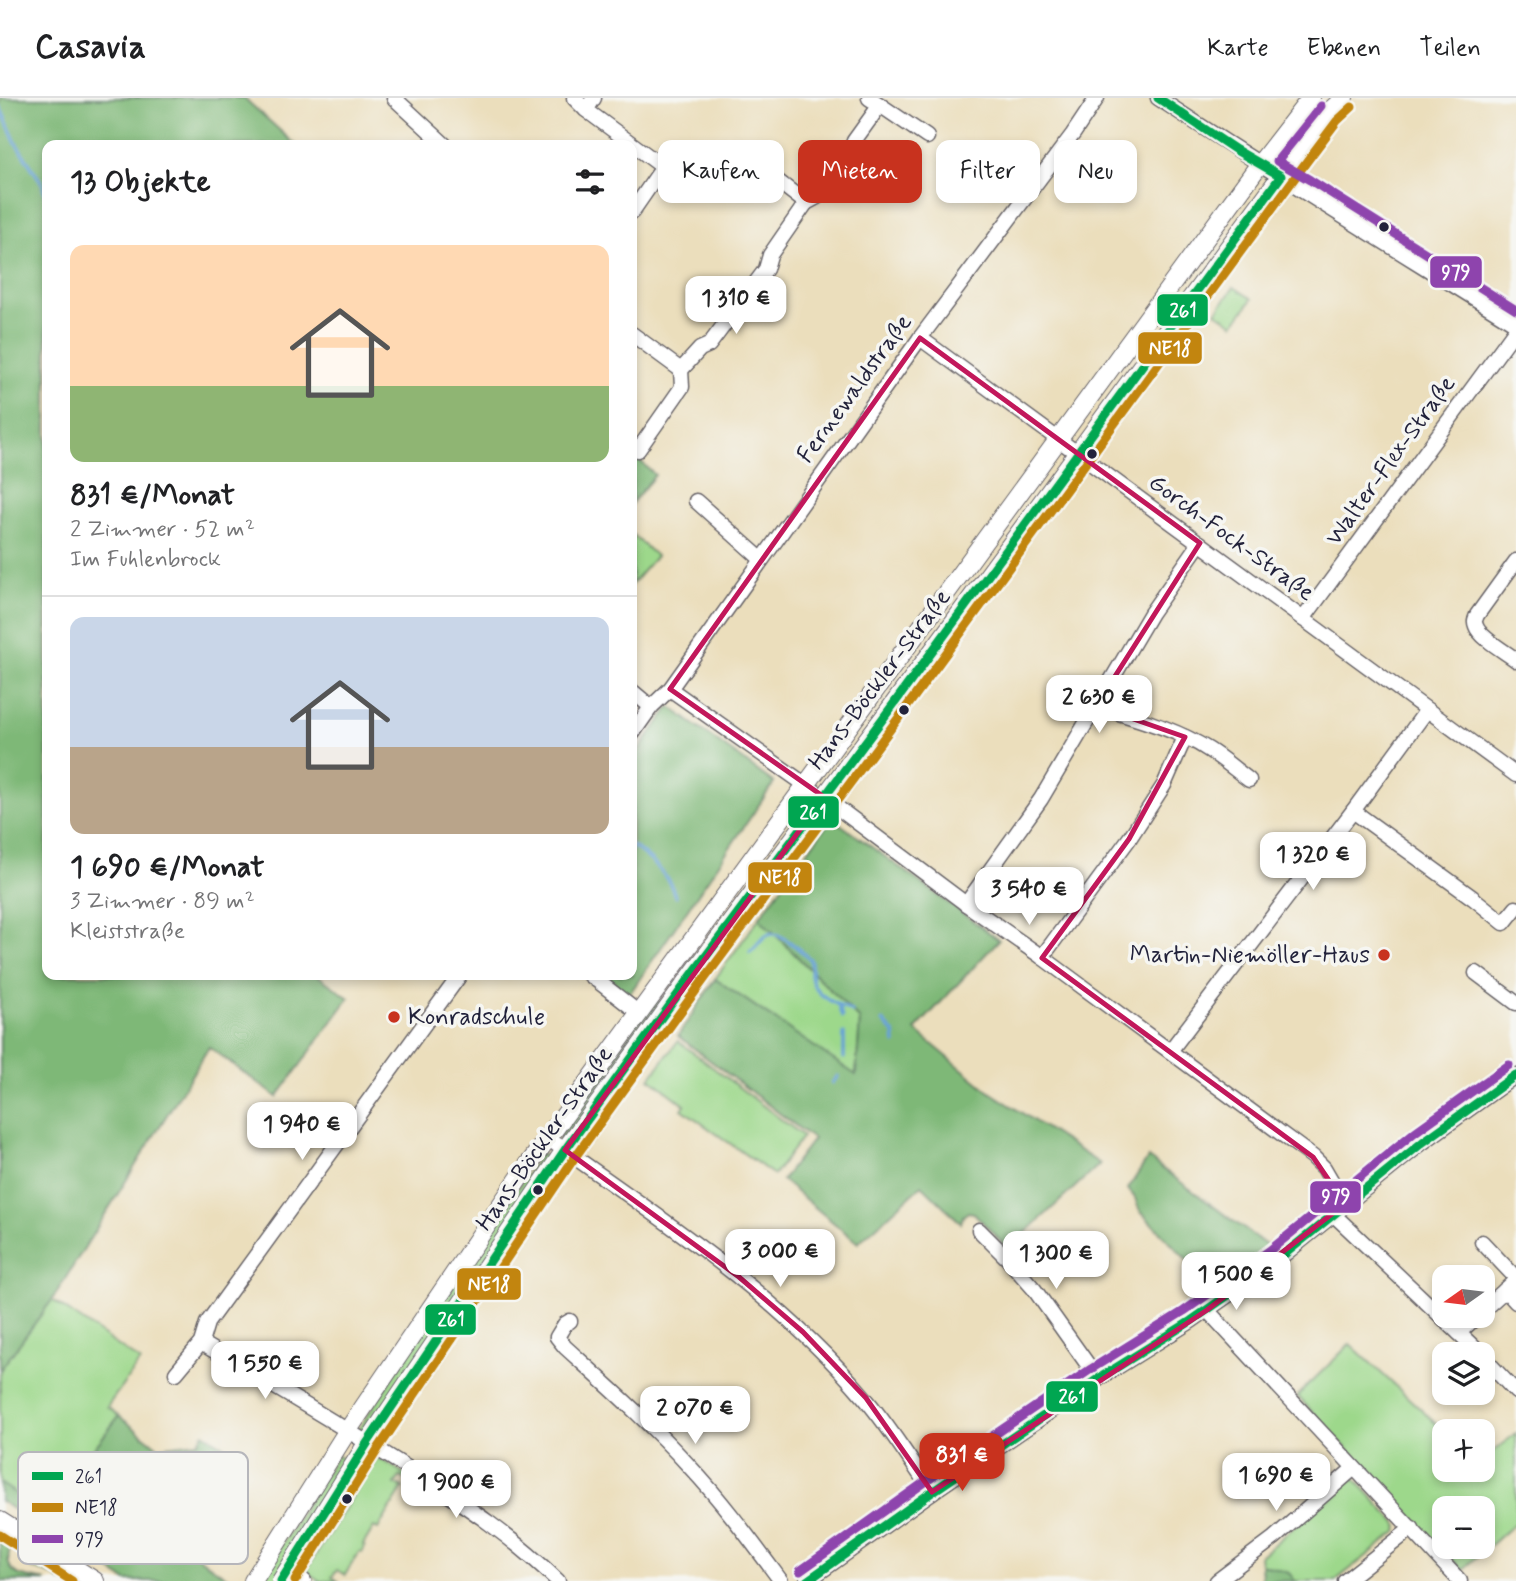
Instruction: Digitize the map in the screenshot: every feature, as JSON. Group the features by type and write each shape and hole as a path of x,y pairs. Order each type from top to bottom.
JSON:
{"main road":[{"name":"Hans-Böckler-Straße","path":"253,1581 348,1430 548,1138 1259,164 1311,98"},
{"name":"Hans-Böckler-Straße","path":"284,1576 368,1442 565,1150 1280,176 1328,113 1344,98"},
{"path":"0,1521 18,1532"},
{"path":"68,1564 95,1581"}],"street":[{"path":"394,98 440,140"},
{"path":"574,98 590,104 632,140"},
{"name":"Fernewaldstraße","path":"637,727 651,707 670,689 920,338 1066,144 1097,98"},
{"path":"1158,98 1516,324"},
{"path":"856,140 875,102 927,137"},
{"path":"637,145 658,163"},
{"path":"637,205 658,174"},
{"path":"784,186 798,197"},
{"path":"638,450 682,387 681,370 699,349 709,345 766,269 770,255 806,203"},
{"name":"Walter-Flex-Straße","path":"1303,619 1516,329"},
{"path":"637,338 681,370"},
{"name":"Gorch-Fock-Straße","path":"920,338 1516,775"},
{"path":"696,501 761,559"},
{"path":"966,904 1041,799 1151,613 1200,543"},
{"path":"1516,562 1475,621 1481,634 1516,660"},
{"path":"670,689 824,797 1313,1157 1324,1168 1339,1209 1468,1342"},
{"path":"637,695 651,707"},
{"path":"1096,706 1164,727 1185,737 1208,749 1249,780"},
{"path":"1170,1051 1427,710"},
{"path":"1042,957 1129,839 1164,785 1185,737"},
{"path":"1353,811 1504,923 1516,908"},
{"path":"1476,973 1516,1003"},
{"path":"176,1373 201,1343 207,1323 456,980"},
{"path":"596,980 639,1013"},
{"path":"807,1581 932,1492 1098,1379 1207,1310 1276,1261 1423,1142 1516,1075"},
{"path":"548,1138 730,1270 803,1332 866,1398 932,1492"},
{"path":"979,1230 1034,1289 1098,1379"},
{"path":"1482,1242 1512,1283 1516,1302"},
{"path":"1495,1299 1512,1283"},
{"path":"1207,1310 1460,1581"},
{"path":"570,1321 557,1337 565,1348 631,1405 691,1468 734,1518 781,1581"},
{"path":"1459,1333 1464,1328"},
{"path":"201,1343 368,1442 469,1508 509,1536 558,1581"},
{"path":"1495,1370 1516,1392"},
{"path":"1216,1581 1274,1538 1354,1468"},
{"path":"1345,1581 1412,1528"},
{"path":"284,1576 304,1581"}],"highlighted area":[{"path":"920,338 1200,543 1096,706 1185,737 1129,839 1042,958 1313,1157 1345,1204 1207,1310 932,1492 866,1398 803,1332 739,1277 565,1150 824,797 670,689"}],"green space":[{"path":"0,98 244,98 290,140 42,140 42,980 324,980 349,998 277,1097 209,1047 52,1300 0,1370"},
{"path":"1234,287 1252,299 1234,324 1216,312"},
{"path":"637,458 655,475 637,497"},
{"path":"637,539 656,556 637,578"},
{"path":"670,707 774,783 628,996 607,980 637,980 637,753"},
{"path":"832,818 999,940 915,1030 990,1092 1100,1164 1008,1249 974,1213 968,1212 961,1223 922,1185 858,1243 782,1180 813,1139 678,1036 715,979 856,1075 860,1020 759,918"},
{"path":"759,918 860,1020 856,1076 715,979"},
{"path":"654,998 665,1007 566,1141 558,1138"},
{"path":"678,1041 803,1136 774,1175 682,1109 685,1105 650,1078"},
{"path":"541,1153 553,1162 369,1432 362,1431 359,1428"},
{"path":"1148,1158 1270,1248 1223,1284 1206,1260 1197,1265 1193,1258 1188,1261 1141,1212 1128,1189"},
{"path":"52,1300 140,1361 107,1407 119,1416 91,1452 18,1452 18,1496 0,1483 0,1370"},
{"path":"1350,1344 1432,1420 1432,1482 1495,1482 1495,1450 1516,1433 1516,1522 1495,1541 1495,1496 1432,1496 1432,1538 1297,1396"},
{"path":"119,1416 158,1447 198,1442 204,1433 233,1452 92,1452"},
{"path":"337,1455 349,1463 276,1581 259,1581"},
{"path":"377,1457 410,1477 408,1481 400,1477 395,1484 403,1488 378,1529 374,1527 363,1545 365,1547 362,1553 359,1552 345,1575 337,1570 332,1577 338,1581 320,1581 308,1573 307,1569"},
{"path":"1353,1477 1399,1526 1397,1532 1335,1581 1295,1581 1289,1573 1261,1564 1260,1556"},
{"path":"0,1483 18,1495 18,1512 0,1501"},
{"path":"0,1539 10,1546 8,1562 11,1569 24,1577 46,1581 0,1581"},
{"path":"1452,1559 1474,1559 1462,1570"},
{"path":"24,1564 42,1564 67,1581 61,1581"},
{"path":"100,1564 208,1564 232,1581 127,1581"},
{"path":"1261,1564 1289,1573 1295,1581 1262,1580"}],"waterway":[{"path":"0,107 16,143 42,183"},
{"path":"637,850 658,867 675,896"},
{"path":"750,952 766,935 777,935 789,941 810,959 814,986 838,1005 842,1017"},
{"path":"838,1005 852,1012"},
{"path":"883,1021 894,1033 895,1043"},
{"path":"844,1033 844,1058"},
{"path":"832,1083 838,1076"}],"transit line":[{"name":"261","path":"281,1581 368,1442 565,1150 1281,176 1236,150 1158,98"},
{"name":"979","path":"1321,106 1277,161 1516,310"},
{"name":"NE18","path":"295,1581 378,1449 575,1157 1307,161 1337,121 1352,107"},
{"name":"979","path":"800,1571 1091,1369 1184,1311 1240,1272 1415,1132 1509,1065"},
{"name":"261","path":"807,1581 1098,1379 1191,1321 1247,1282 1423,1142 1516,1075"},
{"name":"NE18","path":"0,1535 18,1546"},
{"name":"NE18","path":"45,1564 72,1581"}],"place":[{"name":"Martin-Niemöller-Haus","path":"1384,955"},
{"name":"Konradschule","path":"394,1017"}]}
